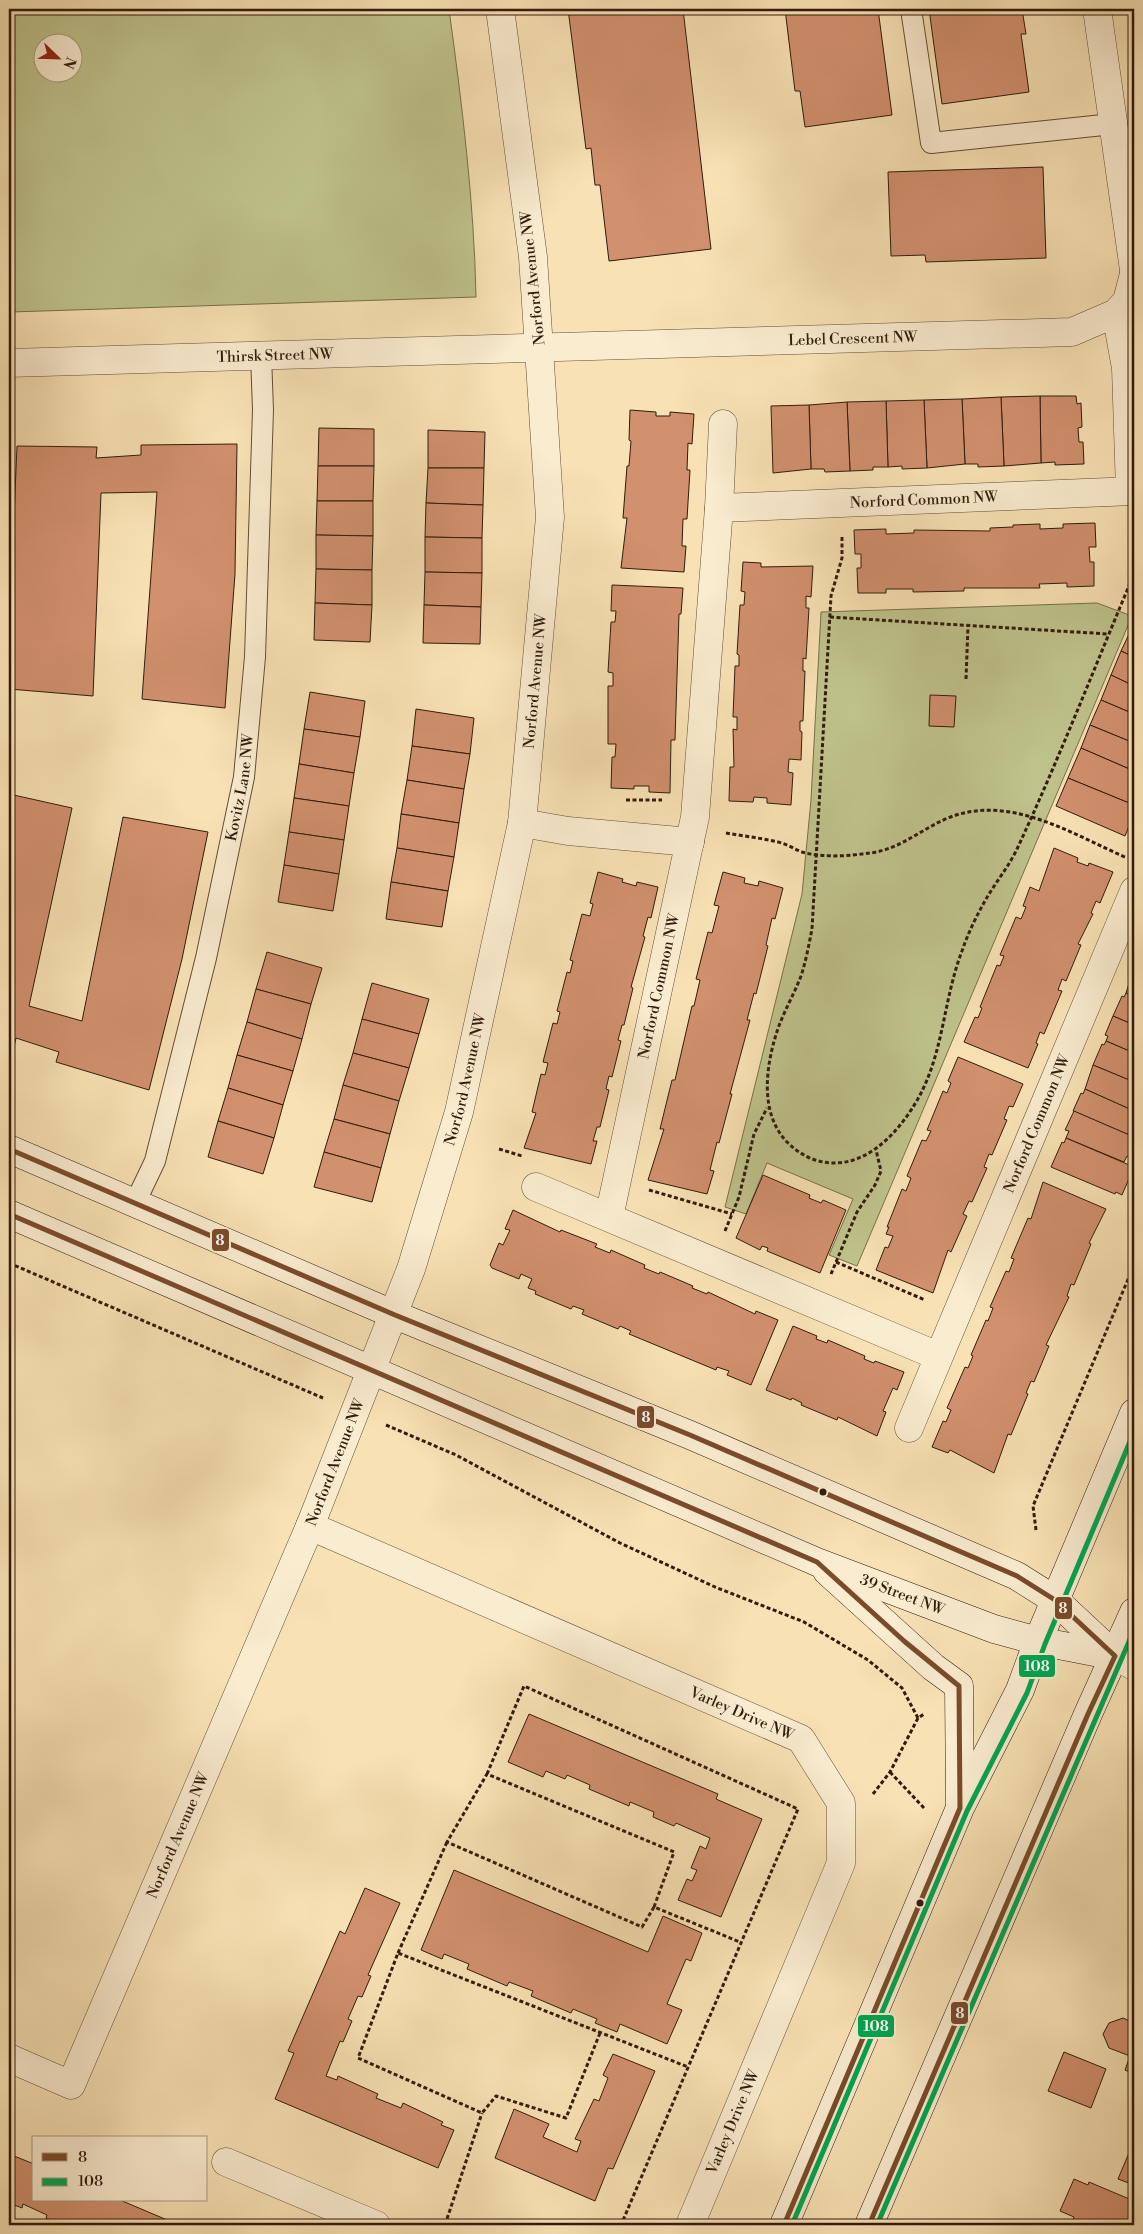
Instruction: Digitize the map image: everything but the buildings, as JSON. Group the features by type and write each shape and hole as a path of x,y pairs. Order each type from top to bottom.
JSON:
{"street":[{"name":"Norford Avenue NW","path":"9,2058 70,2085 310,1526 395,1315 459,1112 522,823 550,517 533,257 500,9"},
{"path":"1097,9 1134,270"},
{"path":"1116,313 1127,301 1134,274"},
{"name":"Lebel Crescent NW","path":"540,346 1072,332 1116,313"},
{"name":"Norford Common NW","path":"719,508 842,505 1132,491 1126,368 1116,313"},
{"name":"Thirsk Street NW","path":"9,363 540,346"},
{"name":"Norford Common NW","path":"609,1217 695,817 719,508 723,424"},
{"path":"522,823 568,831 690,842"},
{"name":"Norford Common NW","path":"908,1428 1134,891"},
{"path":"9,1150 134,1205 690,1436 1017,1576 1055,1600 1125,1661"},
{"path":"536,1187 938,1356"},
{"name":"39 Street NW","path":"9,1214 373,1369 817,1562 994,1629 1038,1642 1125,1661"},
{"path":"784,2225 960,1808 1020,1690 1055,1600 1134,1413"},
{"name":"Varley Drive NW","path":"310,1526 801,1739 841,1803 841,1862 690,2225"},
{"path":"817,1562 898,1636 958,1686 960,1808"},
{"path":"869,2225 1088,1714 1125,1661 1134,1612"},
{"path":"226,2162 376,2225"}],"lane":[{"path":"911,9 931,143 1113,124"},
{"name":"Kovitz Lane NW","path":"134,1205 155,1161 206,958 244,777 255,657 263,410 261,355"}],"path":[{"path":"842,505 842,558 831,596 812,929 802,972 775,1036 769,1071 768,1108 771,1122 778,1133 799,1154 824,1162 838,1163 858,1159 876,1150 912,1108 937,1054 961,953 986,900 1016,852 1134,574"},
{"path":"830,617 1109,634"},
{"path":"966,678 968,626"},
{"path":"720,832 777,842 802,852 846,856 890,850 940,821 979,809 1007,811 1031,816 1130,859"},
{"path":"712,1261 739,1197 754,1134 768,1108"},
{"path":"818,1306 857,1212 881,1171 876,1150"},
{"path":"640,1187 732,1214"},
{"path":"836,1262 956,1313"},
{"path":"9,1263 320,1396"},
{"path":"1036,1530 1033,1506 1134,1265"},
{"path":"393,1428 456,1455 620,1543 715,1587 804,1622 868,1660 902,1688 918,1718"},
{"path":"482,2113 358,2058 398,1953 447,1842 487,1774 524,1686 798,1809 621,2225"},
{"path":"871,1797 890,1772 918,1718 931,1708"},
{"path":"890,1772 926,1810"},
{"path":"447,1842 642,1926 654,1907 674,1852 487,1774"},
{"path":"654,1907 740,1942"},
{"path":"398,1953 688,2067"},
{"path":"445,2225 482,2113 496,2096 566,2118 600,2032"},
{"path":"203,2222 211,2225"}],"green space":[{"path":"9,9 449,9 470,189 476,297 11,312 9,303"},
{"path":"1097,603 1132,616 857,1266 829,1255 853,1199 767,1163 746,1214 725,1207 802,894 811,800 821,612"}],"transit line":[{"name":"8","path":"9,1149 395,1315 690,1435 1017,1576 1055,1600 1115,1656 1088,1714 869,2225"},
{"name":"8","path":"9,1214 817,1562 904,1641 959,1686 960,1808 784,2225"},
{"name":"108","path":"792,2225 967,1811 1027,1693 1045,1644 1134,1432"},
{"name":"108","path":"877,2225 1134,1630"}]}
